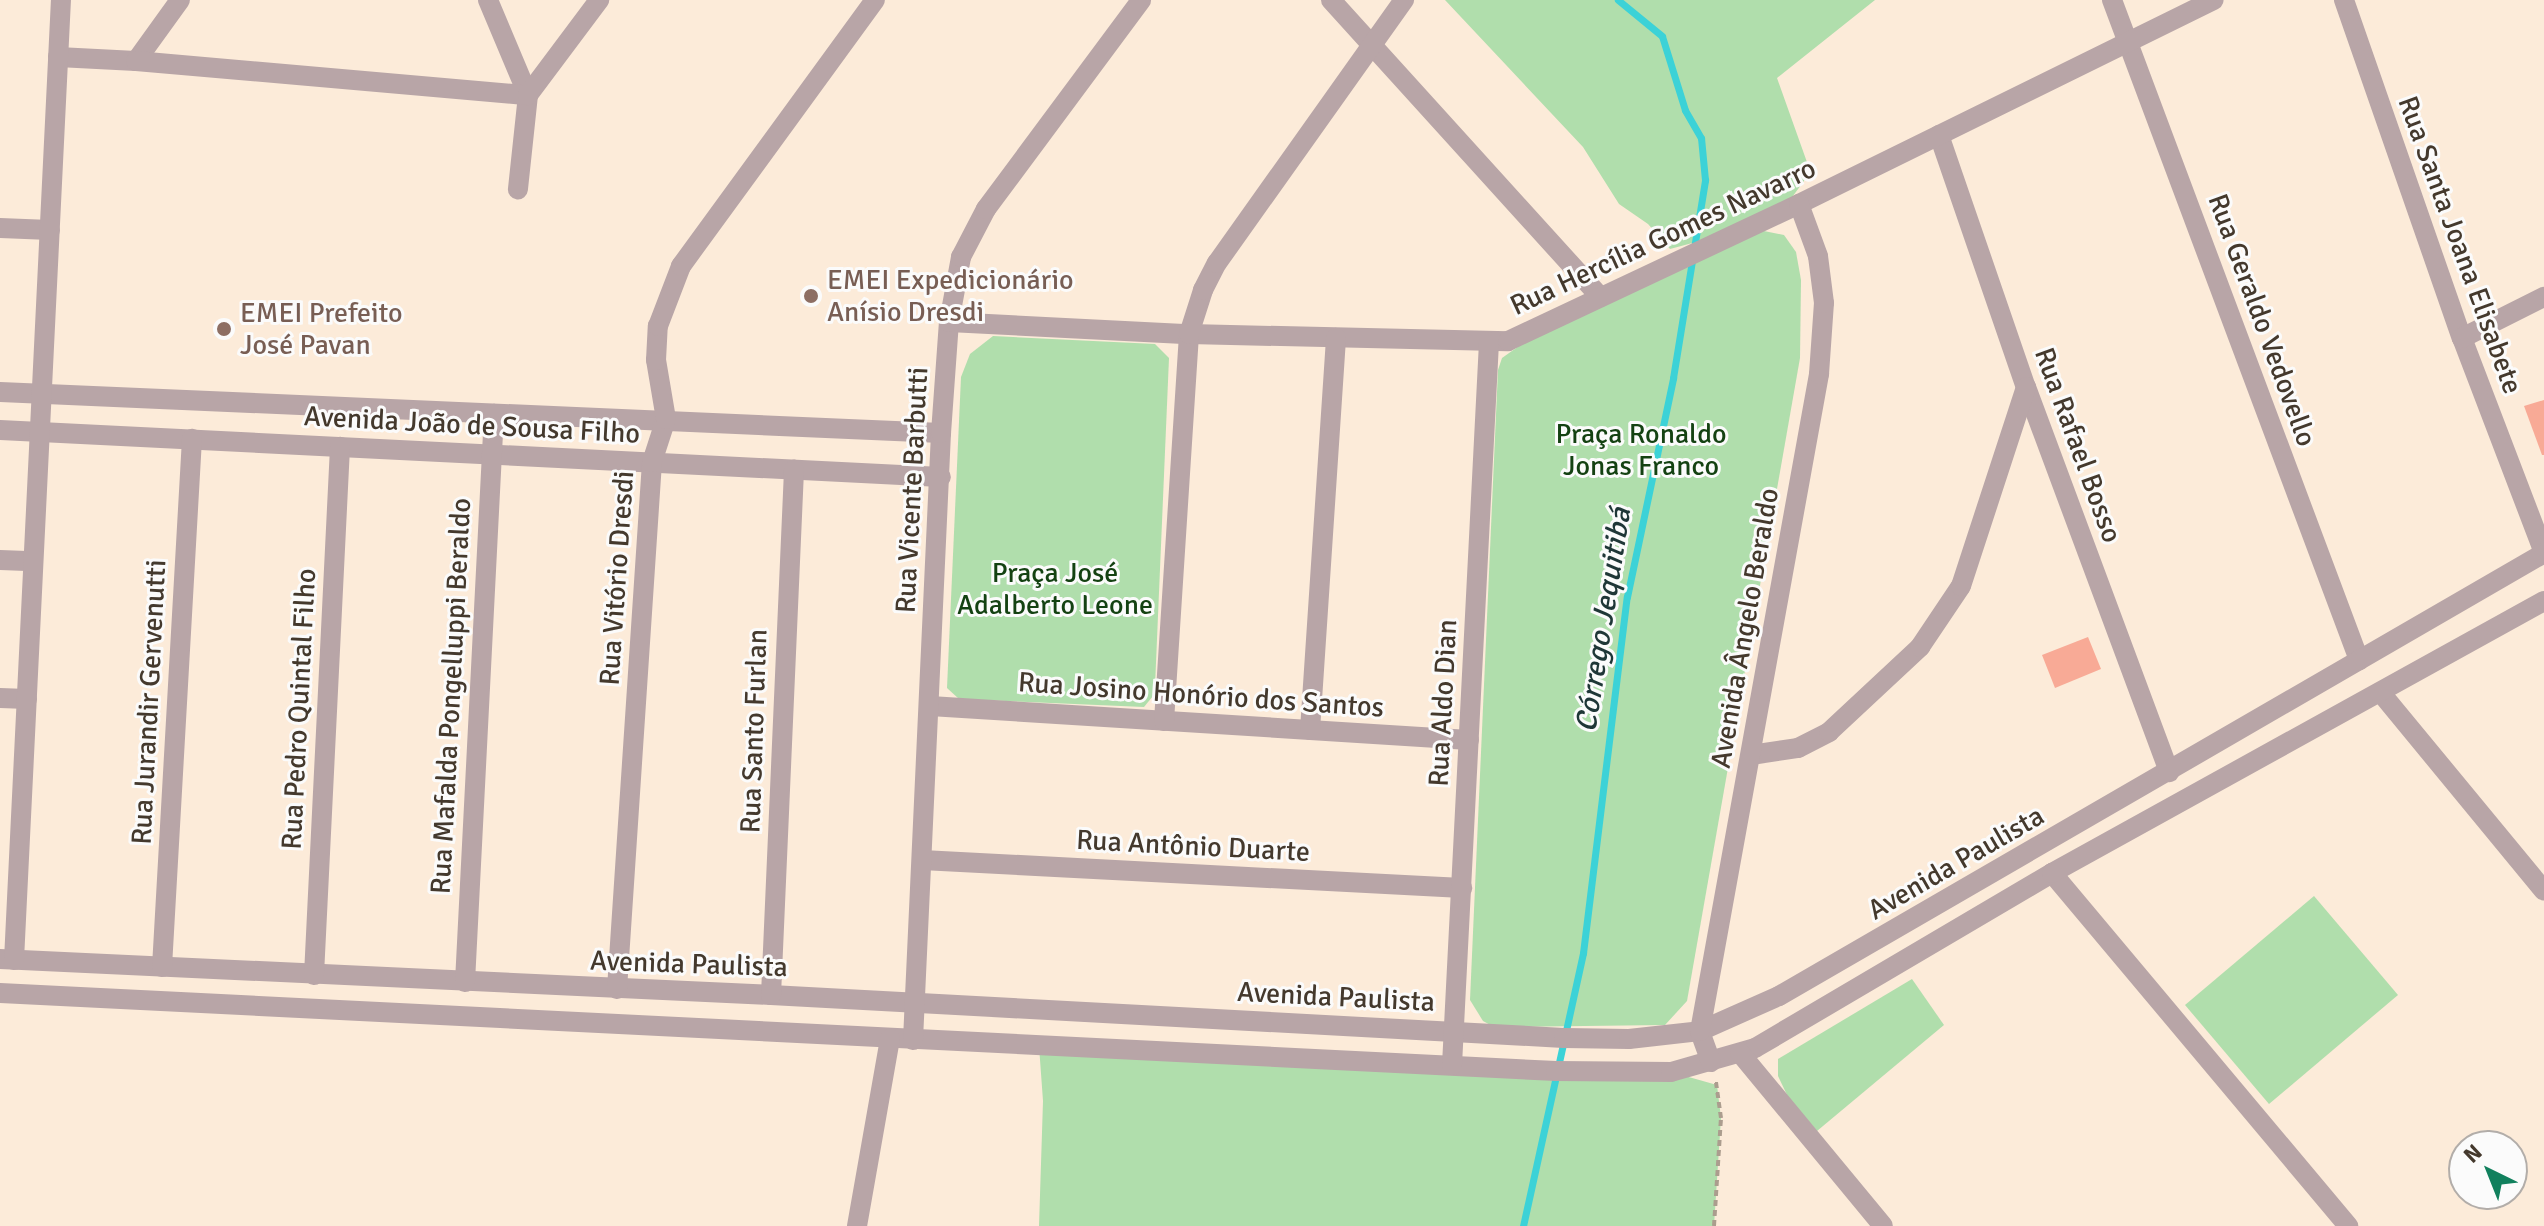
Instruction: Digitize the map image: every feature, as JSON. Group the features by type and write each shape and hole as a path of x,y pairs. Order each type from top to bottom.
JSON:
{"street":[{"path":"7,959 10,829 27,699 61,0"},
{"path":"136,61 180,0"},
{"path":"488,0 528,95 518,189"},
{"path":"528,95 599,0"},
{"name":"Rua Vitório Dresdi","path":"617,989 652,462 666,419 656,360 658,326 681,266 875,0"},
{"name":"Rua Vicente Barbutti","path":"913,1040 941,433 949,322 961,257 978,221 1141,0"},
{"path":"1331,0 1600,297"},
{"path":"1164,721 1189,334 1203,290 1217,263 1404,0"},
{"name":"Rua Geraldo Vedovello","path":"2112,0 2359,660"},
{"name":"Rua Hercília Gomes Navarro","path":"949,322 1189,334 1508,341 1799,204 2214,0"},
{"name":"Rua Santa Joana Elisabete","path":"2344,0 2462,338 2544,553"},
{"path":"58,57 528,95"},
{"name":"Rua Rafael Bosso","path":"1939,135 2026,387 2169,772"},
{"name":"Avenida Ângelo Beraldo","path":"1700,1031 1819,374 1824,303 1818,256 1799,204"},
{"path":"0,228 50,230"},
{"path":"2462,338 2544,297"},
{"path":"1310,730 1336,338"},
{"name":"Rua Aldo Dian","path":"1452,1065 1489,342"},
{"path":"1751,755 1798,748 1829,732 1920,647 1961,586 2026,387"},
{"name":"Avenida João de Sousa Filho","path":"0,392 941,433"},
{"name":"Rua Mafalda Pongelluppi Beraldo","path":"465,982 494,414"},
{"name":"Avenida João de Sousa Filho","path":"0,430 941,477"},
{"name":"Rua Jurandir Gervenutti","path":"162,967 192,439"},
{"name":"Rua Pedro Quintal Filho","path":"314,975 340,447"},
{"name":"Rua Santo Furlan","path":"771,995 794,470"},
{"name":"Avenida Paulista","path":"7,959 1629,1039 1700,1031 1779,996 2544,553"},
{"path":"0,560 33,561"},
{"name":"Avenida Paulista","path":"0,993 1645,1075 1740,1053 2052,873 2544,601"},
{"path":"2381,693 2544,891"},
{"path":"0,698 27,699"},
{"name":"Rua Josino Honório dos Santos","path":"930,706 1469,740"},
{"name":"Rua Antônio Duarte","path":"922,860 1462,888"},
{"path":"2052,873 2348,1226"},
{"path":"1700,1031 1711,1062"},
{"path":"857,1226 890,1039"},
{"path":"1740,1053 1883,1226"}],"path":[{"path":"1711,1062 1721,1118 1714,1226"}],"green space":[{"path":"1445,0 1875,0 1777,78 1808,165 1804,181 1787,204 1752,227 1670,249 1648,224 1619,204 1583,147"},
{"name":"Praça Ronaldo Jonas Franco","path":"1759,230 1784,235 1796,252 1801,280 1800,358 1687,1001 1665,1025 1494,1027 1483,1021 1470,1000 1498,370 1502,358 1519,346"},
{"name":"Praça José Adalberto Leone","path":"993,336 1155,344 1169,358 1155,686 1153,696 1144,707 959,699 947,688 961,377 970,354"},
{"path":"2314,896 2398,995 2269,1104 2185,1005"},
{"path":"1912,979 1944,1025 1817,1131 1788,1097 1778,1076 1778,1059"},
{"path":"1039,1046 1671,1072 1717,1085 1721,1118 1714,1226 1039,1226 1043,1101"}],"building":[{"path":"2544,400 2544,455 2542,455 2524,406"},
{"path":"2088,637 2101,669 2055,688 2042,655"}],"waterway":[{"name":"Córrego Jequitibá","path":"1523,1226 1583,953 1627,597 1673,378 1705,180 1701,138 1685,110 1662,36 1618,0"}],"place":[{"name":"EMEI Expedicionário Anísio Dresdi","path":"811,296"},
{"name":"EMEI Prefeito José Pavan","path":"224,329"}]}
